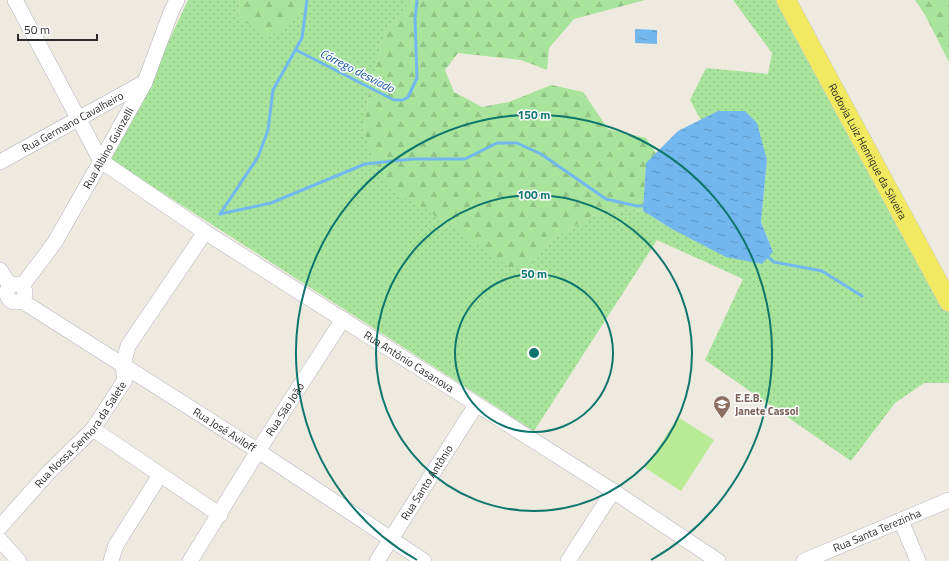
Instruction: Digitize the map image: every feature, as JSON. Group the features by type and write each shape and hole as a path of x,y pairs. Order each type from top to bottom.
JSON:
{"main road":[{"name":"Rodovia Luiz Henrique da Silveira","path":"786,0 949,302"}],"street":[{"path":"15,0 101,161"},
{"name":"Rua Albino Guinzelli","path":"13,295 55,242 145,82 170,4"},
{"name":"Rua Germano Cavalheiro","path":"0,162 145,82"},
{"name":"Rua Antônio Casanova","path":"101,161 205,232 613,491 718,561"},
{"name":"Rua Nossa Senhora da Salete","path":"0,527 48,473 93,429 125,380 123,365 128,346 139,327 205,232"},
{"path":"0,270 13,295"},
{"name":"Rua José Aviloff","path":"13,295 258,451 424,561"},
{"name":"Rua São João","path":"190,561 220,515 258,451 343,319"},
{"name":"Rua Santo Antônio","path":"378,561 476,405"},
{"path":"93,429 220,515"},
{"path":"111,561 116,545 160,475"},
{"path":"568,561 613,491"},
{"name":"Rua Santa Terezinha","path":"804,561 827,557 901,521 949,500"},
{"path":"901,521 918,561"},
{"path":"0,540 19,561"}],"green space":[{"path":"188,0 240,0 238,16 298,14 309,0 412,0 386,29 368,97 364,131 394,191 530,266 554,238 592,216 625,209 643,211 672,229 773,252 761,222 767,160 718,111 701,120 690,100 706,68 768,74 772,53 733,0 781,0 949,312 949,383 924,383 895,403 851,461 705,360 743,279 657,240 534,431 108,158 154,73"},
{"path":"240,0 309,0 298,14 268,39 238,16"},
{"path":"412,0 645,0 574,19 549,48 547,70 521,60 458,53 445,70 454,92 482,107 509,102 551,85 583,92 608,129 646,138 656,153 646,164 643,211 625,209 592,216 554,238 530,266 509,267 421,206 394,191 375,163 364,131 368,97 386,29"},
{"path":"915,0 949,0 949,62 925,15"},
{"path":"678,417 714,440 681,491 645,468"}],"water":[{"path":"635,29 657,30 657,44 635,43"},
{"path":"718,111 745,111 757,123 767,160 761,222 773,252 762,264 726,257 672,229 643,211 646,163 678,131"}],"waterway":[{"path":"220,214 258,157 268,130 273,90 302,38 307,0"},
{"name":"Córrego desviado","path":"296,50 394,100 403,100 408,97 417,78 415,19 417,0"},
{"path":"220,214 271,203 365,164 412,159 465,159 497,143 517,143 541,154 606,199 637,206 647,206"},
{"path":"767,256 774,262 822,271 862,296"}],"place":[{"name":"E.E.B. Janete Cassol","path":"722,419"}]}
